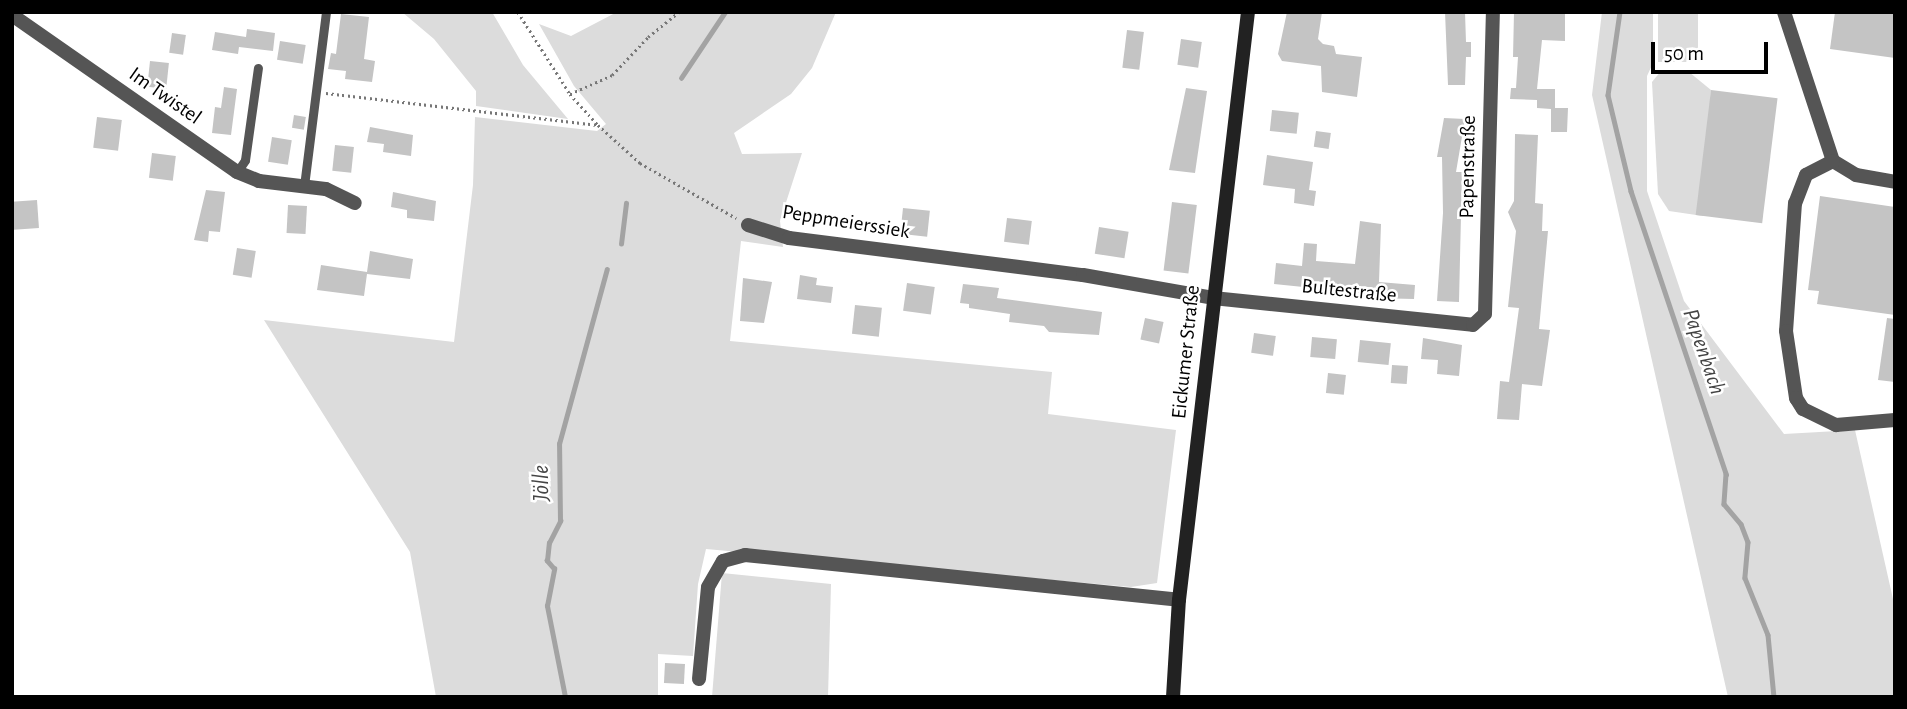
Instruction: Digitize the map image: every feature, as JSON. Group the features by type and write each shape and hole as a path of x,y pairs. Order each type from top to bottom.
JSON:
{"main road":[{"name":"Eickumer Straße","path":"1173,697 1179,600 1248,12"}],"street":[{"name":"Papenstraße","path":"1482,321 1493,12"},
{"path":"1784,12 1833,161 1856,176 1895,182"},
{"name":"Im Twistel","path":"12,15 237,172 259,181 326,189 355,203"},
{"path":"1833,161 1807,175 1795,203 1786,331 1796,398 1803,409 1836,425 1895,421"},
{"name":"Peppmeierssiek","path":"748,225 789,238 1083,275 1213,298"},
{"name":"Bultestraße","path":"1213,298 1474,325 1482,321"},
{"path":"699,679 708,587 723,561 745,555 1179,600"}],"lane":[{"path":"304,186 326,12"},
{"path":"237,172 245,160 258,68"}],"path":[{"path":"518,12 570,94 598,125 640,163 748,225"},
{"path":"570,94 612,75 648,37 679,12"},
{"path":"316,92 598,125"}],"shaded area":[{"path":"402,12 492,12 523,65 568,119 476,106 476,91 434,39"},
{"path":"617,12 836,12 812,68 791,94 734,133 742,154 802,153 780,221 783,247 741,241 730,341 1052,372 1048,414 1176,430 1157,583 1131,587 706,549 698,584 693,656 658,654 658,697 436,697 410,552 264,320 454,342 473,185 475,117 597,131 606,124 574,86 539,24 571,36"},
{"path":"1602,12 1653,12 1653,63 1647,76 1647,191 1684,301 1784,434 1855,430 1895,608 1895,697 1728,697 1592,95"},
{"path":"1658,12 1698,12 1698,62 1658,62"},
{"path":"1661,71 1689,72 1711,90 1703,216 1669,211 1658,194 1652,82"},
{"path":"722,573 831,584 828,697 712,697"}],"building":[{"path":"1287,12 1322,12 1318,39 1323,44 1334,46 1336,54 1362,57 1357,97 1322,92 1321,66 1282,61 1278,54"},
{"path":"1445,12 1465,12 1466,42 1471,42 1471,57 1466,57 1465,85 1448,85"},
{"path":"1514,12 1565,12 1565,41 1542,40 1537,89 1555,89 1555,108 1568,108 1567,132 1551,132 1551,109 1537,108 1537,100 1510,99 1511,88 1516,88 1518,57 1513,57"},
{"path":"1835,12 1895,12 1895,58 1830,49"},
{"path":"341,14 369,17 364,59 375,61 372,82 345,79 346,71 328,69 331,53 336,54"},
{"path":"247,29 275,33 273,51 239,47 238,54 212,50 215,32 246,37"},
{"path":"1127,30 1144,32 1139,70 1122,68"},
{"path":"172,33 186,35 183,55 169,53"},
{"path":"1181,39 1202,42 1198,68 1177,65"},
{"path":"280,41 306,45 303,64 277,60"},
{"path":"150,61 169,63 166,89 147,87"},
{"path":"224,87 237,89 231,135 212,133 215,107 221,108"},
{"path":"1186,88 1207,91 1195,173 1169,170"},
{"path":"1711,90 1778,98 1762,223 1696,215"},
{"path":"1272,110 1299,113 1297,134 1270,131"},
{"path":"294,115 306,117 304,130 292,128"},
{"path":"97,117 122,120 118,151 93,148"},
{"path":"1444,118 1465,119 1456,172 1462,172 1459,302 1437,301 1443,213 1442,157 1437,157"},
{"path":"370,127 413,135 411,156 383,152 384,144 367,142"},
{"path":"1316,131 1331,133 1329,149 1314,147"},
{"path":"1515,134 1538,135 1535,203 1543,204 1542,231 1548,231 1539,329 1550,330 1542,386 1522,384 1519,420 1497,419 1500,381 1509,382 1519,308 1508,307 1516,231 1508,212 1514,201"},
{"path":"272,137 292,140 288,165 268,162"},
{"path":"335,145 354,147 351,173 332,171"},
{"path":"152,153 176,156 173,181 149,178"},
{"path":"1267,155 1313,162 1309,190 1316,191 1314,206 1294,203 1295,189 1263,185"},
{"path":"206,190 225,192 220,232 209,231 208,242 194,240"},
{"path":"393,192 436,201 434,221 407,218 407,210 391,207"},
{"path":"1820,196 1895,207 1895,315 1817,304 1819,291 1808,290"},
{"path":"37,200 39,228 14,230 12,202"},
{"path":"1172,202 1197,205 1188,274 1164,270"},
{"path":"288,205 307,206 306,234 287,233"},
{"path":"903,208 930,211 927,237 900,234"},
{"path":"1007,218 1032,221 1029,245 1004,242"},
{"path":"1360,221 1381,224 1379,282 1415,285 1414,299 1332,297 1332,292 1323,289 1274,284 1276,263 1302,266 1304,243 1317,244 1316,261 1355,264"},
{"path":"1099,227 1129,232 1124,258 1095,254"},
{"path":"237,248 256,251 252,278 233,275"},
{"path":"370,251 413,259 410,279 367,274 364,296 317,290 321,265 367,272"},
{"path":"800,275 817,278 816,285 833,287 831,303 797,299"},
{"path":"743,278 772,282 764,323 740,321"},
{"path":"907,283 935,287 931,315 903,311"},
{"path":"963,284 999,288 997,298 1102,312 1099,335 1049,332 1044,326 1009,322 1010,314 969,308 969,304 960,303"},
{"path":"855,305 882,308 879,337 852,334"},
{"path":"1145,318 1164,322 1159,343 1140,340"},
{"path":"1887,318 1895,319 1895,382 1878,380"},
{"path":"1254,333 1276,336 1273,356 1251,353"},
{"path":"1312,337 1337,339 1335,359 1310,357"},
{"path":"1423,338 1462,345 1459,376 1437,374 1438,360 1421,359"},
{"path":"1360,340 1391,343 1389,365 1358,362"},
{"path":"1392,365 1408,366 1407,384 1391,383"},
{"path":"1328,373 1346,375 1344,395 1326,393"},
{"path":"665,663 685,664 684,684 664,683"}],"waterway":[{"name":"Jölle","path":"681,78 725,12"},
{"name":"Papenbach","path":"1620,12 1608,95 1631,191 1726,474 1724,504 1741,524 1748,542 1745,578 1768,635 1774,697"},
{"name":"Jölle","path":"621,244 626,203"},
{"name":"Jölle","path":"565,697 547,606 554,569 547,561 549,543 560,521 559,444 607,269"}]}
